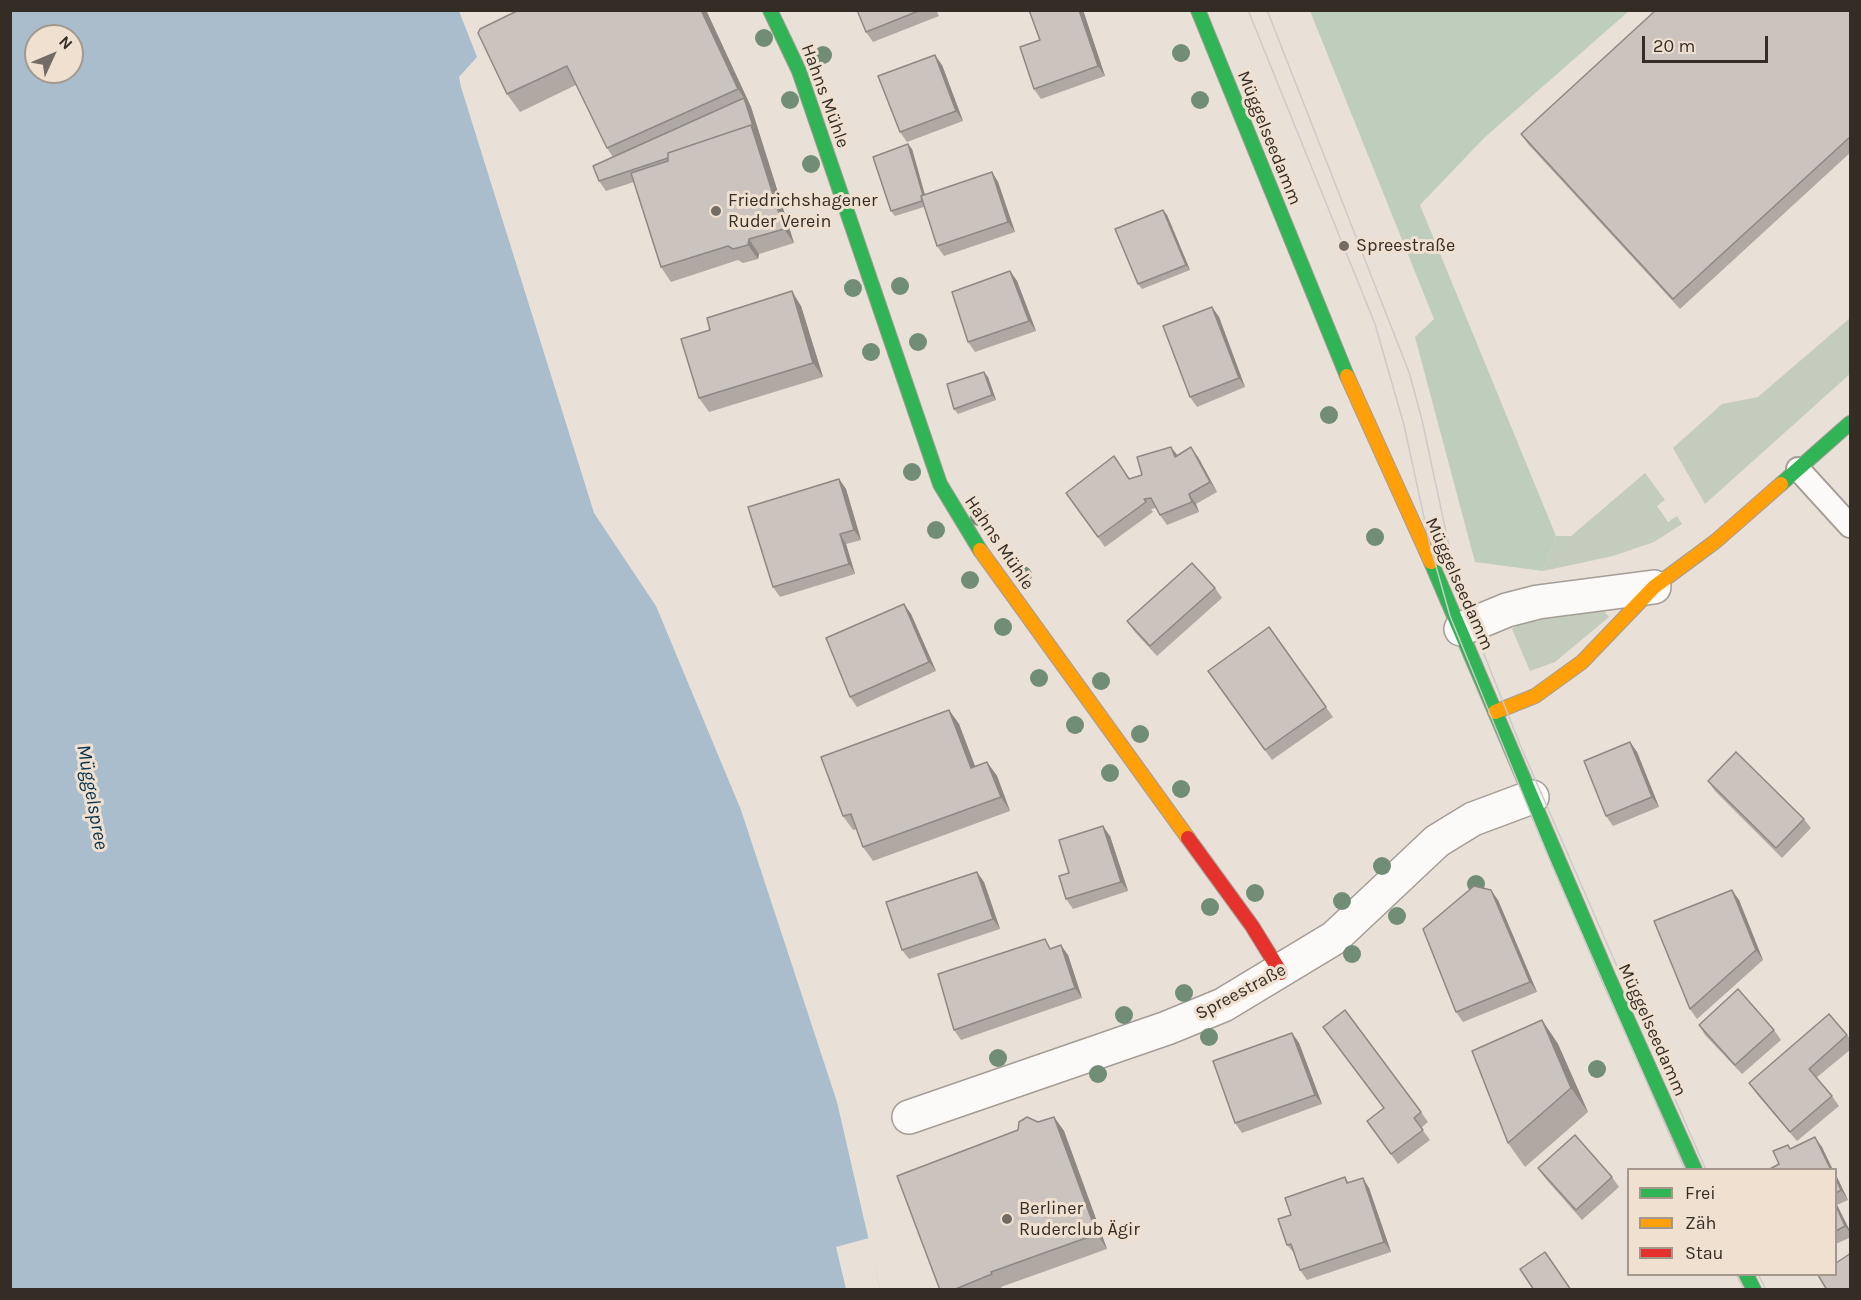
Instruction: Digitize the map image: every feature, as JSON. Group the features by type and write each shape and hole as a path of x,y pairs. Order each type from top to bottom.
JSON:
{"street":[{"name":"Hahns Mühle","path":"770,10 799,71 945,493 966,531 1252,926 1281,973"},
{"name":"Müggelseedamm","path":"1198,10 1331,341 1461,629 1622,1009 1694,1168"},
{"path":"1495,712 1535,696 1582,662 1654,587 1716,541 1851,423"},
{"path":"1461,629 1507,610 1538,602 1654,587"},
{"name":"Spreestraße","path":"909,1117 1167,1028 1223,1005 1281,973 1334,938 1437,841 1473,819 1532,797"},
{"path":"1747,1276 1754,1290"}],"lane":[{"path":"1798,469 1851,526"}],"green space":[{"path":"1310,11 1629,11 1484,138 1420,205 1556,536 1543,571 1475,562 1415,337 1434,319"},
{"path":"1850,318 1850,374 1705,504 1673,448 1722,404 1758,397"},
{"path":"1645,473 1665,500 1657,506 1668,522 1677,516 1682,524 1654,542 1613,556 1543,571 1556,536 1571,536"},
{"path":"1600,606 1609,617 1555,662 1530,671 1512,629 1525,619"}],"water":[{"name":"Müggelspree","path":"10,11 459,11 477,57 459,77 461,87 594,513 656,606 741,810 837,1102 880,1289 11,1289"}],"pier":[{"path":"869,1238 880,1289 846,1289 836,1247"}],"building":[{"path":"519,10 701,10 738,89 607,148 567,66 507,94 478,33 480,29"},
{"path":"857,10 921,10 866,32"},
{"path":"1029,10 1079,10 1098,66 1034,89 1020,47 1040,40"},
{"path":"1656,10 1851,10 1851,136 1673,299 1521,134"},
{"path":"935,55 956,111 900,132 878,76"},
{"path":"744,98 754,129 751,125 668,153 668,158 599,181 593,166"},
{"name":"Friedrichshagener Ruder Verein","path":"751,125 784,229 749,239 748,245 733,249 728,246 661,267 631,173 668,161 668,153"},
{"path":"908,144 923,195 921,196 922,201 891,211 873,157"},
{"path":"992,172 1008,222 937,246 921,196"},
{"path":"1163,210 1186,265 1138,284 1115,229"},
{"path":"1010,271 1029,321 968,342 952,292"},
{"path":"792,291 813,363 699,398 681,339 710,330 707,318"},
{"path":"1212,307 1239,378 1190,397 1163,326"},
{"path":"984,372 992,395 954,409 947,384"},
{"path":"1171,447 1175,457 1191,447 1210,482 1189,494 1192,502 1160,515 1151,498 1144,499 1146,502 1098,537 1066,493 1114,456 1129,479 1142,475 1137,457"},
{"path":"839,479 854,530 840,534 849,564 773,587 748,507"},
{"path":"1192,563 1215,588 1150,646 1127,621"},
{"path":"904,604 929,662 850,697 826,638"},
{"path":"1269,627 1326,707 1265,750 1208,671"},
{"path":"949,710 971,768 987,762 1001,797 863,847 851,814 843,816 821,757"},
{"path":"1630,742 1652,797 1606,816 1584,761"},
{"path":"1736,752 1804,819 1776,848 1708,781"},
{"path":"1103,826 1121,882 1066,899 1059,876 1069,873 1059,840"},
{"path":"977,872 993,919 902,950 886,902"},
{"path":"1474,886 1491,890 1530,982 1456,1012 1423,929"},
{"path":"1732,890 1756,950 1690,1009 1654,921"},
{"path":"1045,939 1050,949 1061,945 1075,988 954,1030 938,974"},
{"path":"1738,989 1774,1030 1735,1065 1699,1025"},
{"path":"1345,1010 1421,1112 1414,1118 1423,1130 1391,1154 1367,1121 1384,1108 1323,1027"},
{"path":"1829,1014 1847,1035 1809,1069 1832,1096 1790,1132 1749,1083"},
{"path":"1542,1020 1571,1088 1508,1143 1472,1051"},
{"path":"1292,1033 1315,1095 1235,1123 1213,1061"},
{"name":"Berliner Ruderclub Ägir","path":"1027,1117 1038,1122 1054,1117 1097,1234 991,1272 992,1274 953,1290 940,1290 897,1176 1018,1130 1019,1122"},
{"path":"1575,1135 1612,1177 1576,1210 1538,1168"},
{"path":"1815,1137 1830,1168 1772,1168 1779,1164 1773,1151 1788,1145 1790,1149"},
{"path":"1345,1177 1347,1183 1363,1178 1384,1242 1300,1270 1291,1244 1287,1245 1278,1219 1291,1215 1285,1198"},
{"path":"1837,1208 1845,1226 1837,1230"},
{"path":"1545,1252 1571,1290 1534,1290 1520,1269"},
{"path":"1851,1253 1851,1290 1827,1290 1819,1276 1837,1276 1837,1262"}],"tram line":[{"path":"1248,10 1375,324 1404,425 1430,545 1450,616 1550,861 1684,1168"},
{"path":"1267,10 1409,372 1422,420 1448,541 1472,624 1521,747 1705,1168"},
{"path":"1737,1276 1744,1290"},
{"path":"1759,1276 1766,1290"}],"traffic: fast":[{"path":"770,10 799,71 940,484 980,550"},
{"path":"1198,10 1347,376"},
{"path":"1781,484 1850,423"},
{"path":"1431,562 1608,976 1694,1168"},
{"path":"1747,1276 1754,1290"}],"traffic: slow":[{"path":"1347,376 1431,562"},
{"path":"1495,712 1535,696 1582,662 1654,587 1716,541 1781,484"},
{"path":"980,550 1188,838"}],"traffic: jam":[{"path":"1188,838 1252,926 1281,973"}],"place":[{"name":"Friedrichshagener Ruder Verein","path":"716,211"},
{"name":"Spreestraße","path":"1344,246"},
{"name":"Berliner Ruderclub Ägir","path":"1007,1219"}]}
